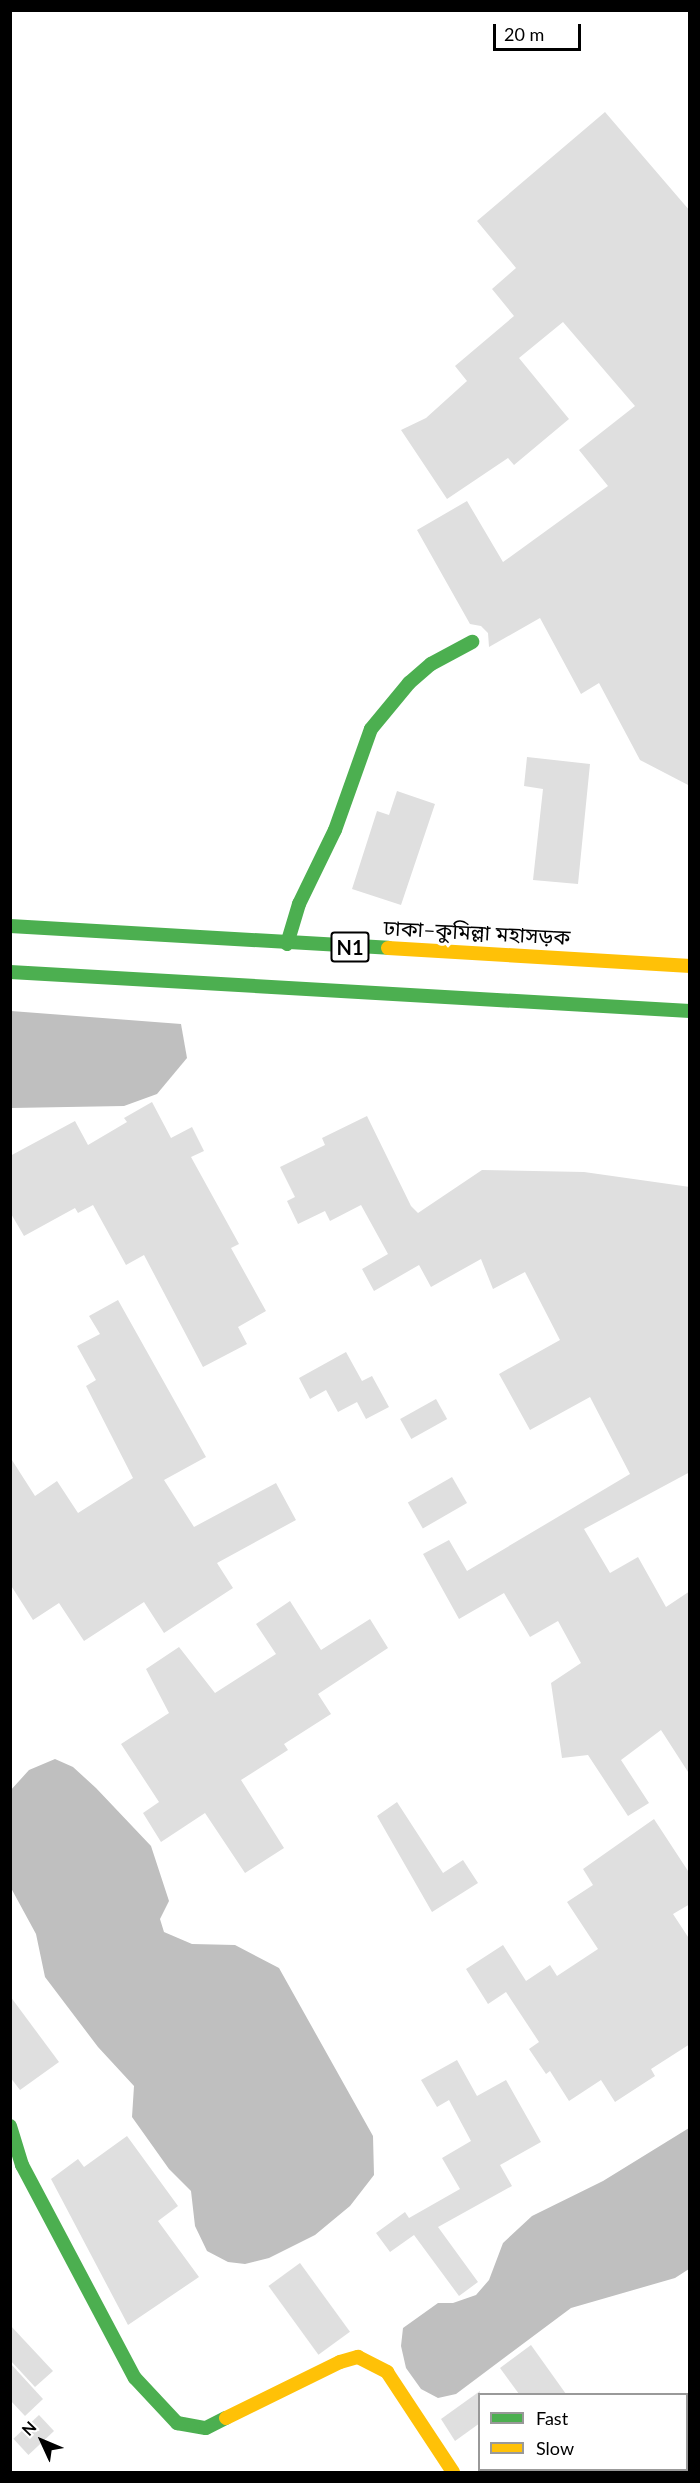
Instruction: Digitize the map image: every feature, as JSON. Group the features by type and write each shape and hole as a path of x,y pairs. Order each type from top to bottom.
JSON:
{"main road":[{"path":"287,944 299,904 336,830 371,729 409,683 431,664 472,642"},
{"name":"ঢাকা–কুমিল্লা মহাসড়ক","path":"10,926 690,966"},
{"name":"N1","path":"10,972 690,1011"},
{"path":"10,2126 22,2165 135,2378 177,2423 206,2428 340,2362 358,2357 387,2372 453,2472"}],"shaded area":[{"path":"11,1011 181,1024 187,1058 157,1094 124,1106 11,1108"},
{"path":"55,1759 73,1767 151,1846 169,1901 160,1919 164,1932 192,1944 235,1945 279,1968 373,2136 374,2175 350,2206 315,2235 269,2258 245,2264 228,2262 207,2251 195,2226 191,2191 169,2169 132,2117 134,2086 98,2047 45,1977 36,1934 11,1888 10,1791 29,1770"},
{"path":"689,2128 689,2269 675,2278 571,2308 456,2394 438,2398 421,2389 406,2368 401,2346 403,2328 438,2303 453,2303 476,2295 489,2280 503,2243 532,2216 603,2181"}],"building":[{"path":"605,112 690,211 690,786 640,760 599,683 581,694 540,618 489,647 488,633 481,626 470,624 417,530 467,501 503,562 608,486 579,450 635,406 563,322 519,358 569,419 514,465 508,458 447,499 401,430 426,418 467,381 455,366 514,316 492,289 516,268 477,221"},
{"path":"527,757 590,764 578,884 533,880 543,789 524,786"},
{"path":"397,791 435,804 401,905 352,889 377,811 389,815"},
{"path":"152,1102 171,1138 192,1127 204,1151 191,1157 239,1244 231,1248 266,1311 238,1327 247,1344 203,1367 144,1255 126,1265 93,1205 78,1213 75,1208 24,1236 10,1212 10,1156 75,1121 88,1145 127,1122 124,1118"},
{"path":"367,1116 411,1206 418,1213 482,1170 584,1172 690,1187 690,1472 584,1529 610,1573 638,1557 666,1607 690,1591 690,1775 661,1730 621,1760 649,1803 628,1816 588,1755 562,1758 551,1683 581,1663 558,1621 530,1637 504,1593 459,1619 423,1554 449,1540 467,1571 630,1474 590,1397 530,1430 499,1374 560,1340 525,1272 493,1289 481,1259 431,1287 419,1265 374,1291 362,1269 388,1254 361,1205 330,1221 325,1211 298,1224 287,1201 295,1197 280,1167 325,1145 322,1138"},
{"path":"118,1300 206,1457 164,1480 194,1527 276,1483 296,1520 217,1563 233,1588 164,1633 144,1602 84,1641 59,1603 33,1620 10,1584 10,1457 35,1496 57,1481 78,1513 133,1478 86,1386 96,1380 77,1346 100,1334 89,1316"},
{"path":"346,1352 362,1381 372,1376 389,1407 366,1419 357,1402 338,1412 326,1390 310,1399 299,1378"},
{"path":"436,1399 447,1419 411,1439 400,1419"},
{"path":"452,1477 467,1503 423,1528 408,1502"},
{"path":"290,1601 321,1650 370,1619 388,1648 318,1694 331,1714 284,1744 288,1750 241,1780 284,1848 245,1873 205,1813 161,1842 143,1813 159,1802 121,1744 169,1713 146,1669 179,1647 215,1693 276,1654 256,1624"},
{"path":"397,1802 443,1873 463,1860 478,1883 432,1912 377,1816"},
{"path":"654,1819 690,1874 690,1904 673,1914 690,1940 690,2044 651,2069 655,2076 615,2102 601,2080 569,2101 550,2071 546,2074 529,2049 539,2042 506,1992 488,2004 466,1969 503,1945 526,1981 550,1965 557,1976 598,1949 567,1902 593,1885 583,1869"},
{"path":"10,1996 59,2062 20,2090 10,2077"},
{"path":"457,2060 477,2096 506,2080 541,2142 500,2165 512,2186 438,2227 478,2282 459,2296 414,2235 390,2252 376,2233 405,2212 409,2218 460,2189 442,2158 471,2141 449,2100 437,2107 421,2080"},
{"path":"127,2136 178,2206 158,2221 199,2277 128,2325 51,2179 78,2159 84,2167"},
{"path":"300,2263 350,2332 318,2355 268,2286"},
{"path":"10,2325 53,2371 35,2387 10,2360"},
{"path":"531,2345 565,2393 518,2393 500,2368"},
{"path":"10,2363 43,2399 25,2416 10,2400"},
{"path":"480,2391 478,2393 478,2424 455,2441 441,2419"},
{"path":"39,2415 54,2431 28,2455 13,2439"}],"traffic: fast":[{"path":"287,944 299,904 335,830 371,729 409,683 431,664 472,642"},
{"path":"10,926 388,948"},
{"path":"10,972 690,1011"},
{"path":"10,2126 22,2165 135,2378 177,2423 206,2428 226,2418"}],"traffic: slow":[{"path":"388,948 690,966"},
{"path":"226,2418 340,2362 358,2357 387,2372 453,2472"}]}
